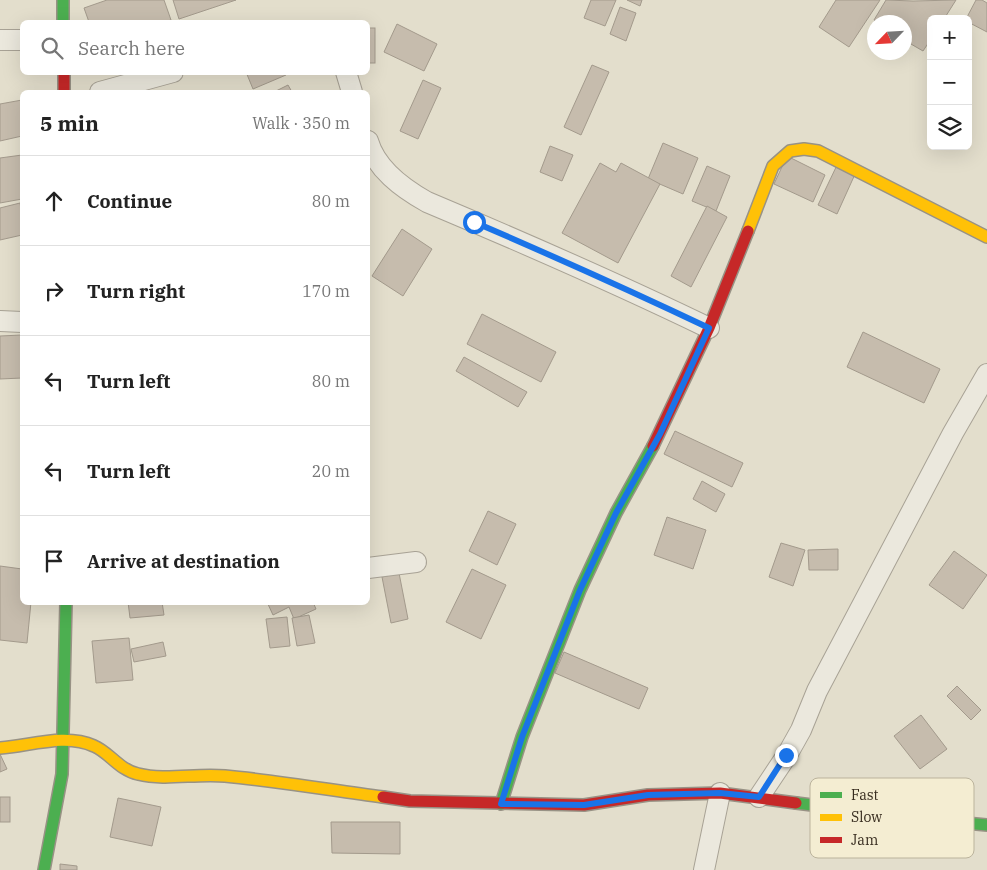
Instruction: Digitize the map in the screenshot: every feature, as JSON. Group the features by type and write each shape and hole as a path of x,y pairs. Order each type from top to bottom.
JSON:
{"street":[{"path":"63,0 63,20"},
{"path":"0,40 20,40"},
{"path":"64,75 64,90"},
{"path":"107,90 162,75"},
{"path":"347,75 351,90"},
{"path":"370,147 388,174 406,190 427,202 572,264 709,328"},
{"path":"501,804 522,737 580,590 616,513 660,434 709,328 773,166 790,151 804,149 818,151 987,237"},
{"path":"0,321 20,322"},
{"path":"759,797 801,730 817,691 844,638 953,433 987,374"},
{"path":"370,568 416,562"},
{"path":"44,870 62,774 66,605"},
{"path":"0,748 63,740 79,741 95,746 115,763 136,774 161,777 223,776 410,801 584,805 648,795 720,793 810,804"},
{"path":"704,870 720,793"},
{"path":"974,824 987,825"}],"building":[{"path":"107,0 164,0 171,20 88,20 84,8"},
{"path":"173,0 236,0 179,19"},
{"path":"591,0 616,0 605,26 584,18"},
{"path":"627,0 642,0 640,6"},
{"path":"836,0 880,0 870,15 867,15 867,20 849,47 819,27"},
{"path":"886,0 956,0 947,15 927,15 927,45 923,51 912,45 912,15 877,15"},
{"path":"976,0 982,0 987,3 987,32 972,24 972,15 968,15"},
{"path":"620,7 636,13 626,41 610,34"},
{"path":"397,24 437,44 424,71 384,52"},
{"path":"370,28 375,28 375,63 370,63"},
{"path":"592,65 609,72 581,135 564,127"},
{"path":"247,75 286,75 253,89"},
{"path":"423,80 441,88 418,139 400,131"},
{"path":"288,85 291,90 278,90"},
{"path":"20,100 20,136 0,141 0,104"},
{"path":"663,143 698,158 683,194 648,179"},
{"path":"550,146 573,155 562,181 540,172"},
{"path":"20,155 20,199 0,203 0,158"},
{"path":"787,156 825,175 813,202 774,184"},
{"path":"600,163 616,172 621,163 660,184 618,263 562,233"},
{"path":"838,163 856,172 837,214 818,205"},
{"path":"707,166 730,176 716,211 692,201"},
{"path":"20,203 20,235 0,240 0,208"},
{"path":"707,206 727,217 691,287 671,276"},
{"path":"402,229 432,249 403,296 372,276"},
{"path":"482,314 556,352 541,382 467,344"},
{"path":"863,332 940,369 924,403 847,367"},
{"path":"20,335 20,378 0,379 0,336"},
{"path":"464,357 527,392 518,407 456,371"},
{"path":"675,431 743,463 732,487 664,454"},
{"path":"702,481 725,494 716,512 693,499"},
{"path":"488,511 516,524 497,565 469,551"},
{"path":"667,517 706,530 693,569 654,555"},
{"path":"781,543 805,550 793,586 769,577"},
{"path":"838,549 838,570 809,570 808,550"},
{"path":"954,551 987,575 963,609 929,585"},
{"path":"0,566 20,569 20,605 31,605 27,643 0,640"},
{"path":"472,569 506,585 481,639 446,622"},
{"path":"399,573 408,619 391,623 382,577"},
{"path":"128,605 162,605 164,615 130,618"},
{"path":"268,605 314,605 316,609 294,619 289,607 273,615"},
{"path":"309,615 315,643 297,646 292,618"},
{"path":"287,617 290,646 270,648 266,619"},
{"path":"129,638 133,680 96,683 92,641"},
{"path":"163,642 166,656 134,662 131,649"},
{"path":"564,652 648,688 639,709 555,673"},
{"path":"957,686 981,710 971,720 947,696"},
{"path":"921,715 947,749 920,769 894,736"},
{"path":"0,754 7,769 0,772"},
{"path":"0,797 10,797 10,822 0,822"},
{"path":"118,798 161,807 152,846 110,837"},
{"path":"331,822 400,822 400,854 332,853"},
{"path":"60,864 77,866 77,870 60,870"}],"traffic: fast":[{"path":"63,0 63,20"},
{"path":"501,804 522,737 580,590 616,513 653,446"},
{"path":"44,870 62,774 66,605"},
{"path":"796,803 810,805"},
{"path":"974,824 987,825"}],"traffic: slow":[{"path":"748,231 773,166 790,151 804,149 818,151 987,237"},
{"path":"0,748 59,740 83,742 105,752 125,769 138,774 159,777 225,776 383,797"}],"traffic: jam":[{"path":"64,75 64,90"},
{"path":"653,446 709,328 748,231"},
{"path":"383,797 410,801 584,805 648,795 720,793 796,803"}],"route":[{"path":"474,222 572,264 709,328 660,434 616,513 580,590 522,737 501,804 584,805 648,795 720,793 759,797 786,755"}]}
